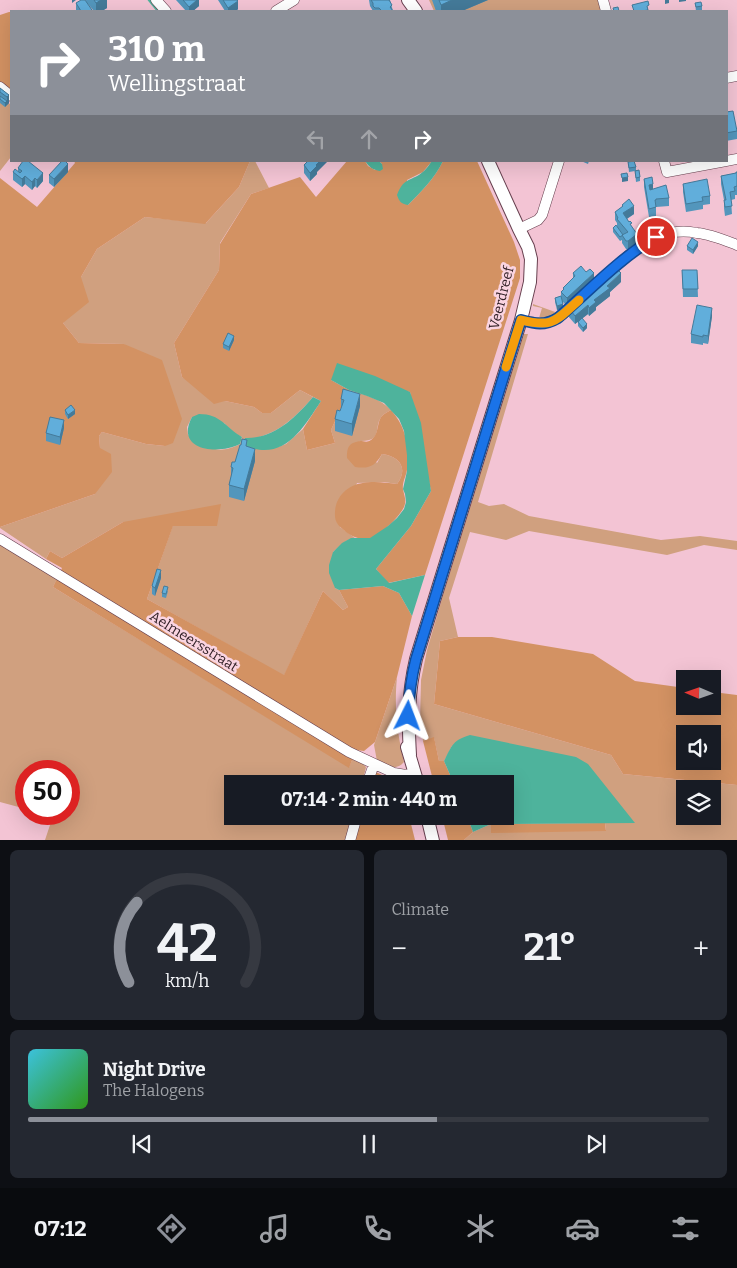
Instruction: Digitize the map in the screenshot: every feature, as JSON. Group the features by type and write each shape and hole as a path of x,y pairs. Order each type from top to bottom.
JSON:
{"main road":[{"name":"Veerdreef","path":"415,775 410,755 408,716 412,677 457,510 517,319 525,268 518,229 488,162"},
{"path":"429,825 433,840"}],"street":[{"path":"156,0 165,10"},
{"path":"278,10 294,0"},
{"path":"0,87 10,95"},
{"path":"518,229 538,220 542,214 559,162"},
{"path":"664,162 667,172 721,162"},
{"path":"517,319 543,324 558,318 629,255 656,237 668,233 698,233 737,245"},
{"name":"Aelmeersstraat","path":"0,538 349,752 374,764"},
{"path":"370,775 374,764"},
{"name":"Veerdreef","path":"374,764 406,775"},
{"path":"350,840 354,825"}],"shaded area":[{"path":"429,0 599,0 602,10 434,10"},
{"path":"10,11 10,92 0,83 0,15"},
{"path":"0,96 10,104 10,158 0,171"},
{"path":"250,162 256,162 269,188 251,194 220,243 219,270 174,343 182,377 225,401 254,407 262,413 271,413 300,390 313,397 286,424 261,437 251,439 278,447 286,444 303,429 307,450 335,443 331,430 349,390 372,397 391,410 380,419 377,433 372,439 359,441 377,463 382,454 388,455 397,460 402,468 397,484 384,482 357,483 340,527 355,538 346,541 333,552 335,588 339,590 348,607 343,610 323,591 284,676 147,599 173,525 217,526 123,522 62,558 50,551 46,559 0,528 95,494 100,449 99,436 102,432 146,444 165,446 124,344 79,343 63,323 81,277 97,249 145,217 206,223 239,187","holes":["192,417 224,423 234,433 242,437 240,444 232,448 218,450 212,449 188,435 187,427"]},
{"path":"250,162 239,187 205,224 145,217 97,249 81,277 89,302 63,323 79,343 124,344 162,360 182,419 173,443 165,446 146,444 102,432 99,436 100,448 111,454 112,472 95,494 0,527 0,178 37,207 75,163"},
{"path":"346,162 366,162 375,170 382,164 380,162 431,162 423,172 407,180 408,205 432,179 442,162 477,162 514,242 520,260 520,278 425,575 388,583 376,569 411,526 431,491 410,392 331,380 349,390 331,430 335,443 307,450 303,429 321,401 300,390 271,413 262,413 254,407 225,401 214,404 182,377 174,343 219,270 220,244 251,194 300,177 316,197"},
{"path":"366,162 380,162 383,169 380,171 370,167"},
{"path":"431,162 442,162 423,190 408,205 402,203 397,195 402,185 424,171"},
{"path":"533,304 558,313 547,318 539,318 542,308 533,306"},
{"path":"524,334 528,334 478,502 489,506 504,504 529,516 661,540 700,536 737,541 737,550 704,545 667,555 529,531 506,540 470,532 449,598 458,637 440,641 434,704 611,755 623,774 685,780 676,780 676,825 721,825 721,783 737,785 737,840 464,840 473,832 489,825 491,825 491,832 606,830 605,823 634,823 452,746 444,761 439,761 434,738 423,741 420,723 421,680 427,650"},
{"path":"337,363 375,376 410,392 421,423 431,491 411,526 376,569 389,583 425,575 412,616 399,593 383,586 339,590 335,588 329,573 333,552 342,543 351,538 370,538 397,518 404,509 406,502 403,489 407,471 407,455 404,431 399,419 384,403 349,390 331,380"},
{"path":"313,397 321,401 306,423 290,441 280,447 269,450 243,445 245,438 265,435 283,426"},
{"path":"391,410 401,424 406,438 408,453 407,470 403,487 405,505 394,520 380,533 368,539 358,538 346,532 336,521 336,506 342,494 355,485 363,483 397,484 402,468 393,457 382,454 372,466 365,468 355,467 347,458 348,449 356,442 371,440 376,434 381,418"},
{"path":"199,414 213,416 218,419 242,437 240,444 221,449 211,449 194,443 189,437 188,428 192,417"},
{"path":"221,504 217,526 173,526 147,599 284,675 323,591 343,610 348,607 339,590 383,586 399,593 412,616 397,677 375,742 364,751 356,750 349,768 53,587 62,568 46,559 50,551 62,558 123,522"},
{"path":"0,544 57,579 53,587 349,767 353,758 366,767 364,775 224,775 224,825 350,825 346,840 45,840 50,825 80,825 80,760 15,760 15,806 0,802"},
{"path":"458,637 492,637 593,654 635,681 676,687 676,715 721,715 721,693 737,695 737,785 721,783 721,780 685,780 623,774 611,755 434,704 440,641"},
{"path":"397,677 397,720 404,762 398,767 394,767 377,761 374,745"},
{"path":"470,735 576,757 588,764 635,823 514,824 514,775 450,775 444,761 454,744"},
{"path":"434,737 439,761 444,761 450,775 432,775 423,741"},
{"path":"374,771 382,775 373,775"},
{"path":"605,823 606,831 491,833 491,825"},
{"path":"357,825 411,825 415,840 353,840"},
{"path":"444,825 470,825 473,832 464,840 448,840"},
{"path":"470,825 489,825 473,832"}],"building":[{"path":"85,0 92,10 80,10 76,3"},
{"path":"183,0 197,0 189,7"},
{"path":"223,0 237,0 238,1 228,8"},
{"path":"371,0 389,0 392,10 375,8"},
{"path":"439,0 452,0 441,5"},
{"path":"648,1 649,5 647,6 648,10 634,10 632,5"},
{"path":"701,2 702,6 696,7 695,3"},
{"path":"0,88 9,95 7,97 0,92"},
{"path":"0,96 7,101 5,103 0,99"},
{"path":"733,111 737,131 728,133 728,112"},
{"path":"22,162 29,162 43,173 37,180 35,178 32,182 25,176 22,179 13,172 15,169 20,173 22,171 18,168"},
{"path":"61,162 68,164 54,179 49,175"},
{"path":"307,162 319,162 310,173 304,165"},
{"path":"628,162 634,162 636,167 629,168"},
{"path":"639,170 640,177 636,178 635,171"},
{"path":"736,172 737,186 734,187 735,191 730,192 732,206 725,207 724,200 726,200 721,176"},
{"path":"627,173 628,177 622,178 621,174"},
{"path":"652,177 653,184 649,185 650,190 666,185 669,198 656,199 656,207 649,209 644,179"},
{"path":"707,179 710,196 702,197 703,201 686,204 683,184"},
{"path":"629,199 634,206 623,213 629,222 632,223 630,224 637,234 626,241 622,235 628,232 617,219 615,212"},
{"path":"616,225 623,235 620,237 613,228"},
{"path":"692,238 698,242 693,250 687,246"},
{"path":"581,266 586,272 590,269 594,273 567,298 561,292 575,276 573,273"},
{"path":"615,267 621,273 607,286 610,288 594,300 596,302 589,308 588,305 575,316 568,307"},
{"path":"682,270 697,270 698,289 683,289"},
{"path":"561,296 563,304 557,306 555,298"},
{"path":"697,305 712,308 708,336 703,335 703,337 691,334"},
{"path":"582,318 587,324 583,328 578,322"},
{"path":"228,333 234,336 229,347 223,344"},
{"path":"343,389 360,394 352,424 335,419 337,410 340,411 344,400 341,399"},
{"path":"71,405 75,410 68,415 65,410"},
{"path":"50,417 64,420 60,437 46,433"},
{"path":"242,439 247,440 246,446 255,449 244,489 229,485 233,468 231,467 232,462 235,462"},
{"path":"157,569 161,570 155,588 152,586"},
{"path":"164,586 168,587 166,594 162,593"}],"waterway":[{"path":"149,0 157,10"}],"slow traffic":[{"path":"506,367 521,320 543,324 550,322 558,318 579,300"}],"route":[{"path":"408,716 409,695 416,659 521,320 543,324 558,318 629,255 656,237"}]}
